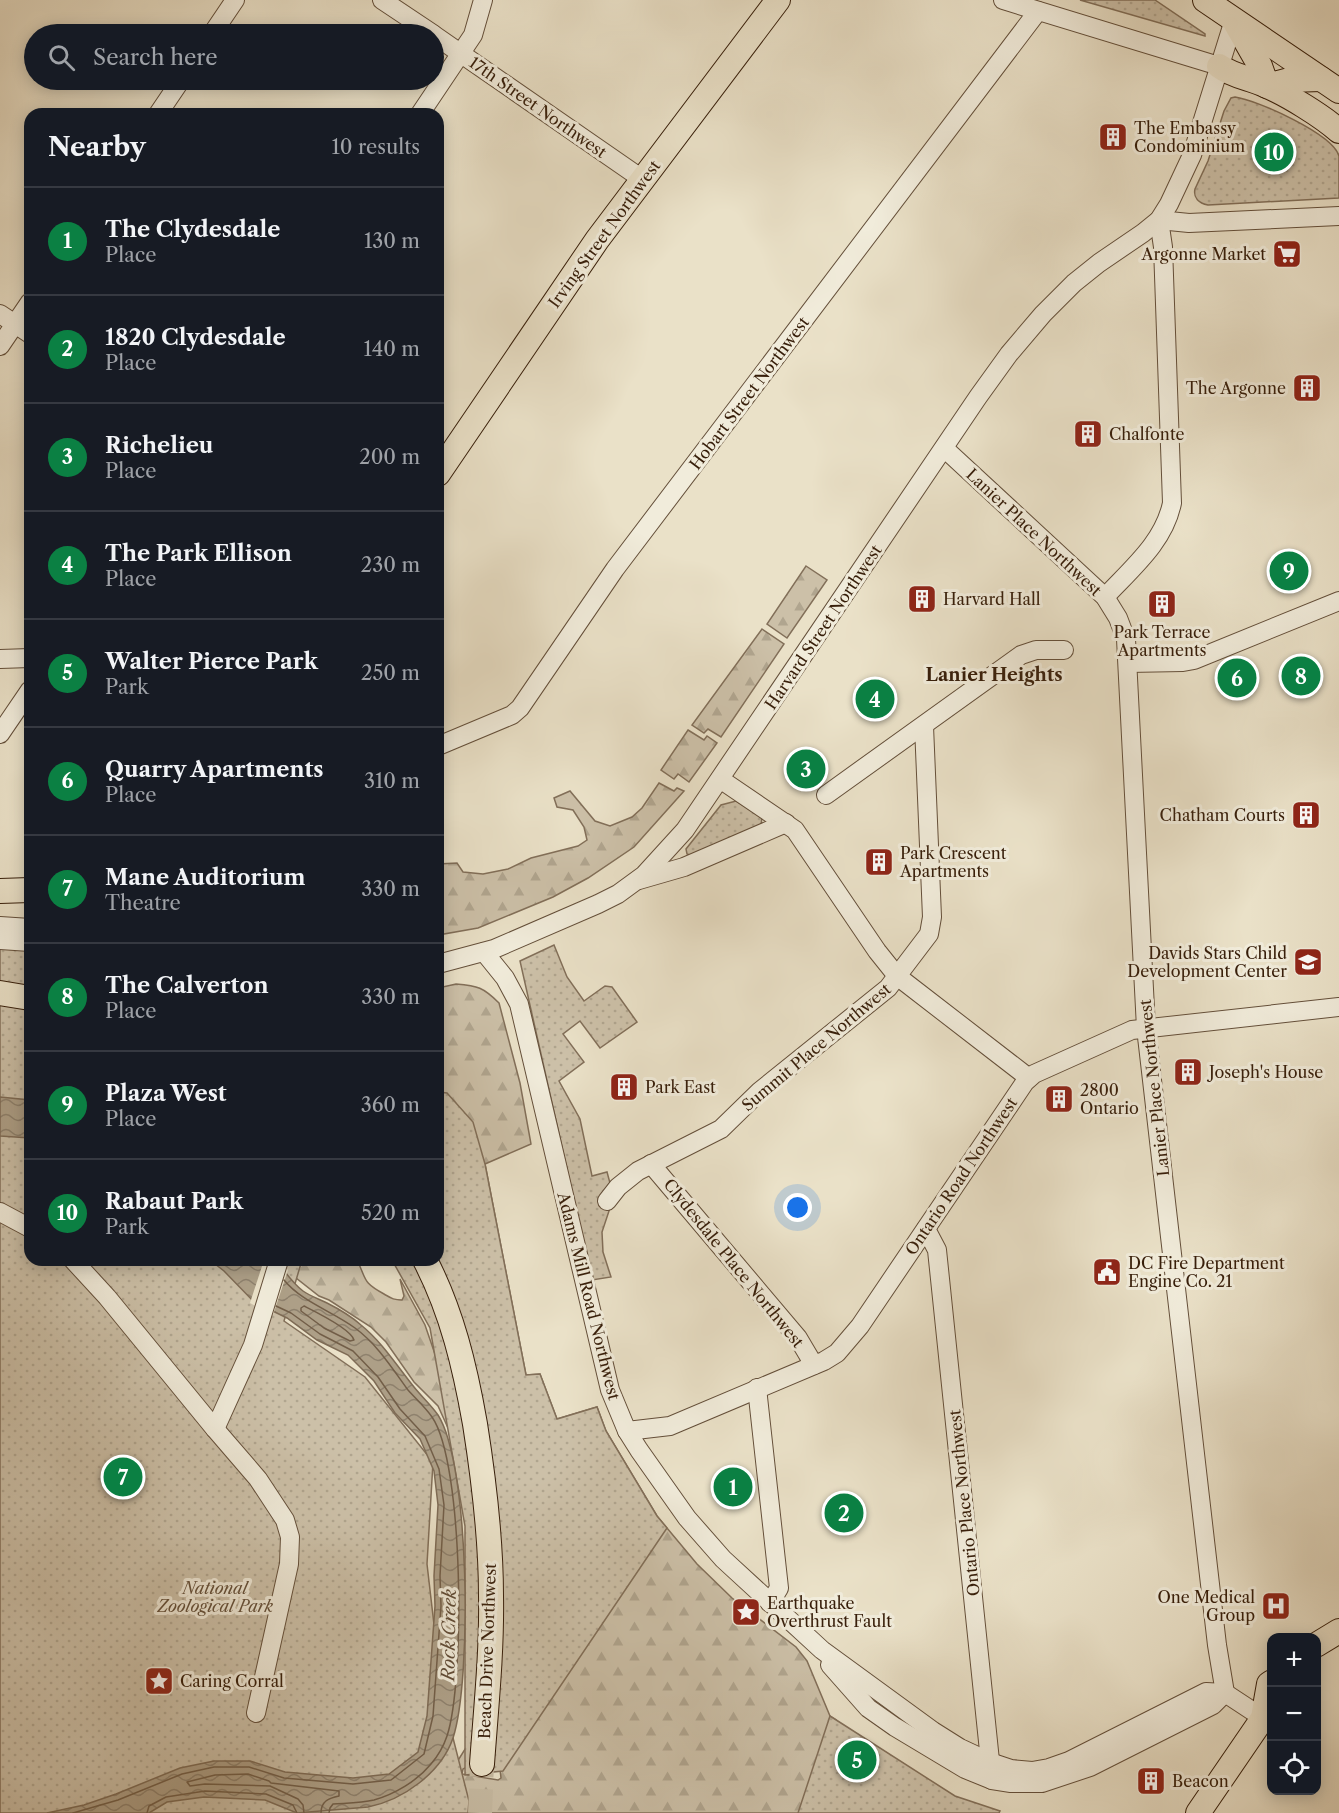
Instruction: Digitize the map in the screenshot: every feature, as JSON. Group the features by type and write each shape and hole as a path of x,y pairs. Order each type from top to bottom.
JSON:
{"main road":[{"name":"Irving Street Northwest","path":"444,465 597,240 778,0"},
{"path":"1205,0 1330,85"},
{"path":"1234,20 1260,66 1267,86"},
{"path":"1219,66 1229,74 1267,86 1339,131"},
{"path":"1267,86 1289,80 1330,85"},
{"path":"0,891 24,890"},
{"path":"0,993 24,997"},
{"name":"Beach Drive Northwest","path":"428,1266 453,1325 472,1406 489,1534 491,1615 482,1764"},
{"path":"439,1266 453,1325"},
{"path":"1321,1642 1339,1630"},
{"path":"1198,1813 1267,1713"}],"street":[{"path":"219,24 235,0"},
{"name":"17th Street Northwest","path":"382,0 417,24"},
{"path":"444,78 472,35 483,0"},
{"path":"1003,0 1219,66"},
{"name":"Hobart Street Northwest","path":"444,743 512,715 520,708 615,569 1038,11"},
{"name":"Harvard Street Northwest","path":"444,962 484,952 598,904 638,880 655,865 685,830 1009,354 1043,314 1074,284 1159,219 1169,204 1192,155 1234,20"},
{"name":"17th Street Northwest","path":"444,42 642,179"},
{"path":"162,108 174,90"},
{"path":"424,108 436,90"},
{"path":"1106,597 1156,541 1165,526 1172,503 1163,248 1159,219 1189,223 1339,216"},
{"path":"0,346 24,311"},
{"name":"Lanier Place Northwest","path":"944,448 1106,597 1124,632 1128,663 1146,1028 1216,1645 1225,1693"},
{"path":"1128,663 1194,660 1339,601"},
{"path":"826,795 1021,655 1036,650 1064,650"},
{"path":"0,658 24,658"},
{"path":"0,734 24,699"},
{"name":"Summit Place Northwest","path":"607,1201 628,1178 721,1129 760,1091 888,988 931,929 924,726"},
{"path":"720,779 786,823 799,835 877,951 897,976 1029,1078 1121,1034 1146,1028 1339,1007"},
{"path":"638,880 684,867 786,823"},
{"path":"0,926 24,928"},
{"path":"0,940 24,942"},
{"name":"Adams Mill Road Northwest","path":"484,952 505,978 519,1004 610,1390 627,1431 669,1495 723,1560 822,1650 991,1771"},
{"name":"Ontario Road Northwest","path":"627,1431 670,1426 837,1353 850,1338 1029,1078"},
{"name":"Clydesdale Place Northwest","path":"651,1164 798,1338 814,1365"},
{"path":"0,1212 24,1225"},
{"name":"Ontario Place Northwest","path":"926,1229 937,1250 991,1771"},
{"path":"84,1266 214,1429 267,1490 285,1520 290,1537 289,1564 256,1713"},
{"path":"214,1429 253,1345 277,1266"},
{"path":"758,1388 779,1588 770,1603"},
{"name":"Adams Mill Road Northwest","path":"822,1650 826,1660 868,1708 957,1765 991,1771 1011,1769 1032,1771 1049,1768 1069,1761 1206,1692 1225,1693"},
{"path":"853,1692 872,1687"},
{"path":"1225,1693 1267,1713"}],"green space":[{"path":"1080,0 1155,0 1205,36"},
{"path":"1231,98 1260,104 1293,119 1334,147 1339,156 1339,198 1208,205 1197,200 1195,189 1208,161 1224,111"},
{"path":"806,566 827,580 787,638 767,624"},
{"path":"762,629 784,644 721,737 708,729 704,733 692,725"},
{"path":"688,730 704,740 707,736 717,743 689,782 678,774 674,779 661,770"},
{"path":"659,783 674,791 677,788 684,791 634,847 588,878 553,897 478,928 444,934 444,864 457,863 463,872 483,874 508,869 531,858 578,846 587,840 584,827 573,810 557,807 554,798 570,791 595,821 610,826 632,817 642,808"},
{"path":"736,801 762,817 761,825 690,855 687,854 686,849 721,805"},
{"path":"554,945 567,977 584,1001 605,986 612,987 637,1022 600,1048 580,1021 563,1034 584,1062 559,1081 580,1119 592,1176 607,1172 610,1183 610,1208 602,1232 603,1252 611,1277 592,1280 520,961"},
{"name":"National Zoological Park","path":"0,948 24,950 24,1266 300,1266 284,1321 365,1377 433,1462 427,1564 439,1668 451,1730 469,1801 468,1813 0,1813"},
{"path":"456,984 480,988 499,1003 520,1083 531,1144 485,1164 526,1375 540,1374 557,1419 597,1407 606,1431 657,1516 697,1564 732,1598 796,1647 807,1661 830,1716 836,1720 840,1813 400,1813 452,1770 467,1746 469,1766 463,1769 462,1774 498,1780 501,1778 442,1266 444,1266 444,987"},
{"path":"444,1093 447,1093 473,1122 485,1164 526,1375 540,1374 557,1419 597,1407 606,1431 657,1516 667,1528 503,1771 465,1775 465,1526 430,1328 395,1266 444,1266"},
{"path":"294,1266 360,1266 366,1280 372,1286 396,1300 402,1300 404,1296 400,1279 425,1325 437,1360 448,1428 438,1406 414,1382 386,1342 371,1327 319,1296 291,1274"},
{"path":"830,1716 955,1796 1000,1811 999,1813 798,1813"}],"water":[{"path":"0,1097 24,1099 24,1138 0,1136"},
{"name":"Rock Creek","path":"218,1266 281,1266 303,1291 345,1313 369,1332 438,1415 449,1441 457,1478 465,1574 463,1670 459,1710 453,1738 440,1763 419,1783 394,1798 368,1807 297,1813 265,1800 204,1797 167,1802 149,1813 47,1813 84,1805 180,1768 214,1761 250,1761 285,1772 353,1778 389,1774 418,1752 427,1716 435,1606 434,1576 438,1505 434,1471 420,1439 395,1413 374,1381 348,1355 317,1340 287,1318 254,1302"}],"pier":[{"path":"262,1266 284,1266 288,1270 273,1315 250,1303"}],"tunnel":[{"path":"480,1813 482,1764"}],"place":[{"name":"The Embassy Condominium","path":"1113,137"},
{"name":"Rabaut Park","path":"1274,152"},
{"name":"Argonne Market","path":"1287,254"},
{"name":"The Argonne","path":"1307,388"},
{"name":"Chalfonte","path":"1088,434"},
{"name":"Plaza West","path":"1289,571"},
{"name":"Harvard Hall","path":"922,599"},
{"name":"Park Terrace Apartments","path":"1162,604"},
{"name":"The Calverton","path":"1301,676"},
{"name":"Quarry Apartments","path":"1237,678"},
{"name":"The Park Ellison","path":"875,699"},
{"name":"Richelieu","path":"806,769"},
{"name":"Chatham Courts","path":"1306,815"},
{"name":"Park Crescent Apartments","path":"879,862"},
{"name":"Davids Stars Child Development Center","path":"1308,962"},
{"name":"Joseph's House","path":"1188,1072"},
{"name":"Park East","path":"624,1087"},
{"name":"2800 Ontario","path":"1059,1099"},
{"name":"DC Fire Department Engine Co. 21","path":"1107,1272"},
{"name":"Mane Auditorium","path":"123,1477"},
{"name":"The Clydesdale","path":"733,1487"},
{"name":"1820 Clydesdale","path":"844,1513"},
{"name":"One Medical Group","path":"1276,1606"},
{"name":"Earthquake Overthrust Fault","path":"746,1612"},
{"name":"Caring Corral","path":"159,1681"},
{"name":"Walter Pierce Park","path":"857,1760"},
{"name":"Beacon","path":"1151,1781"}],"district":[{"name":"Lanier Heights","path":"994,675"}]}
